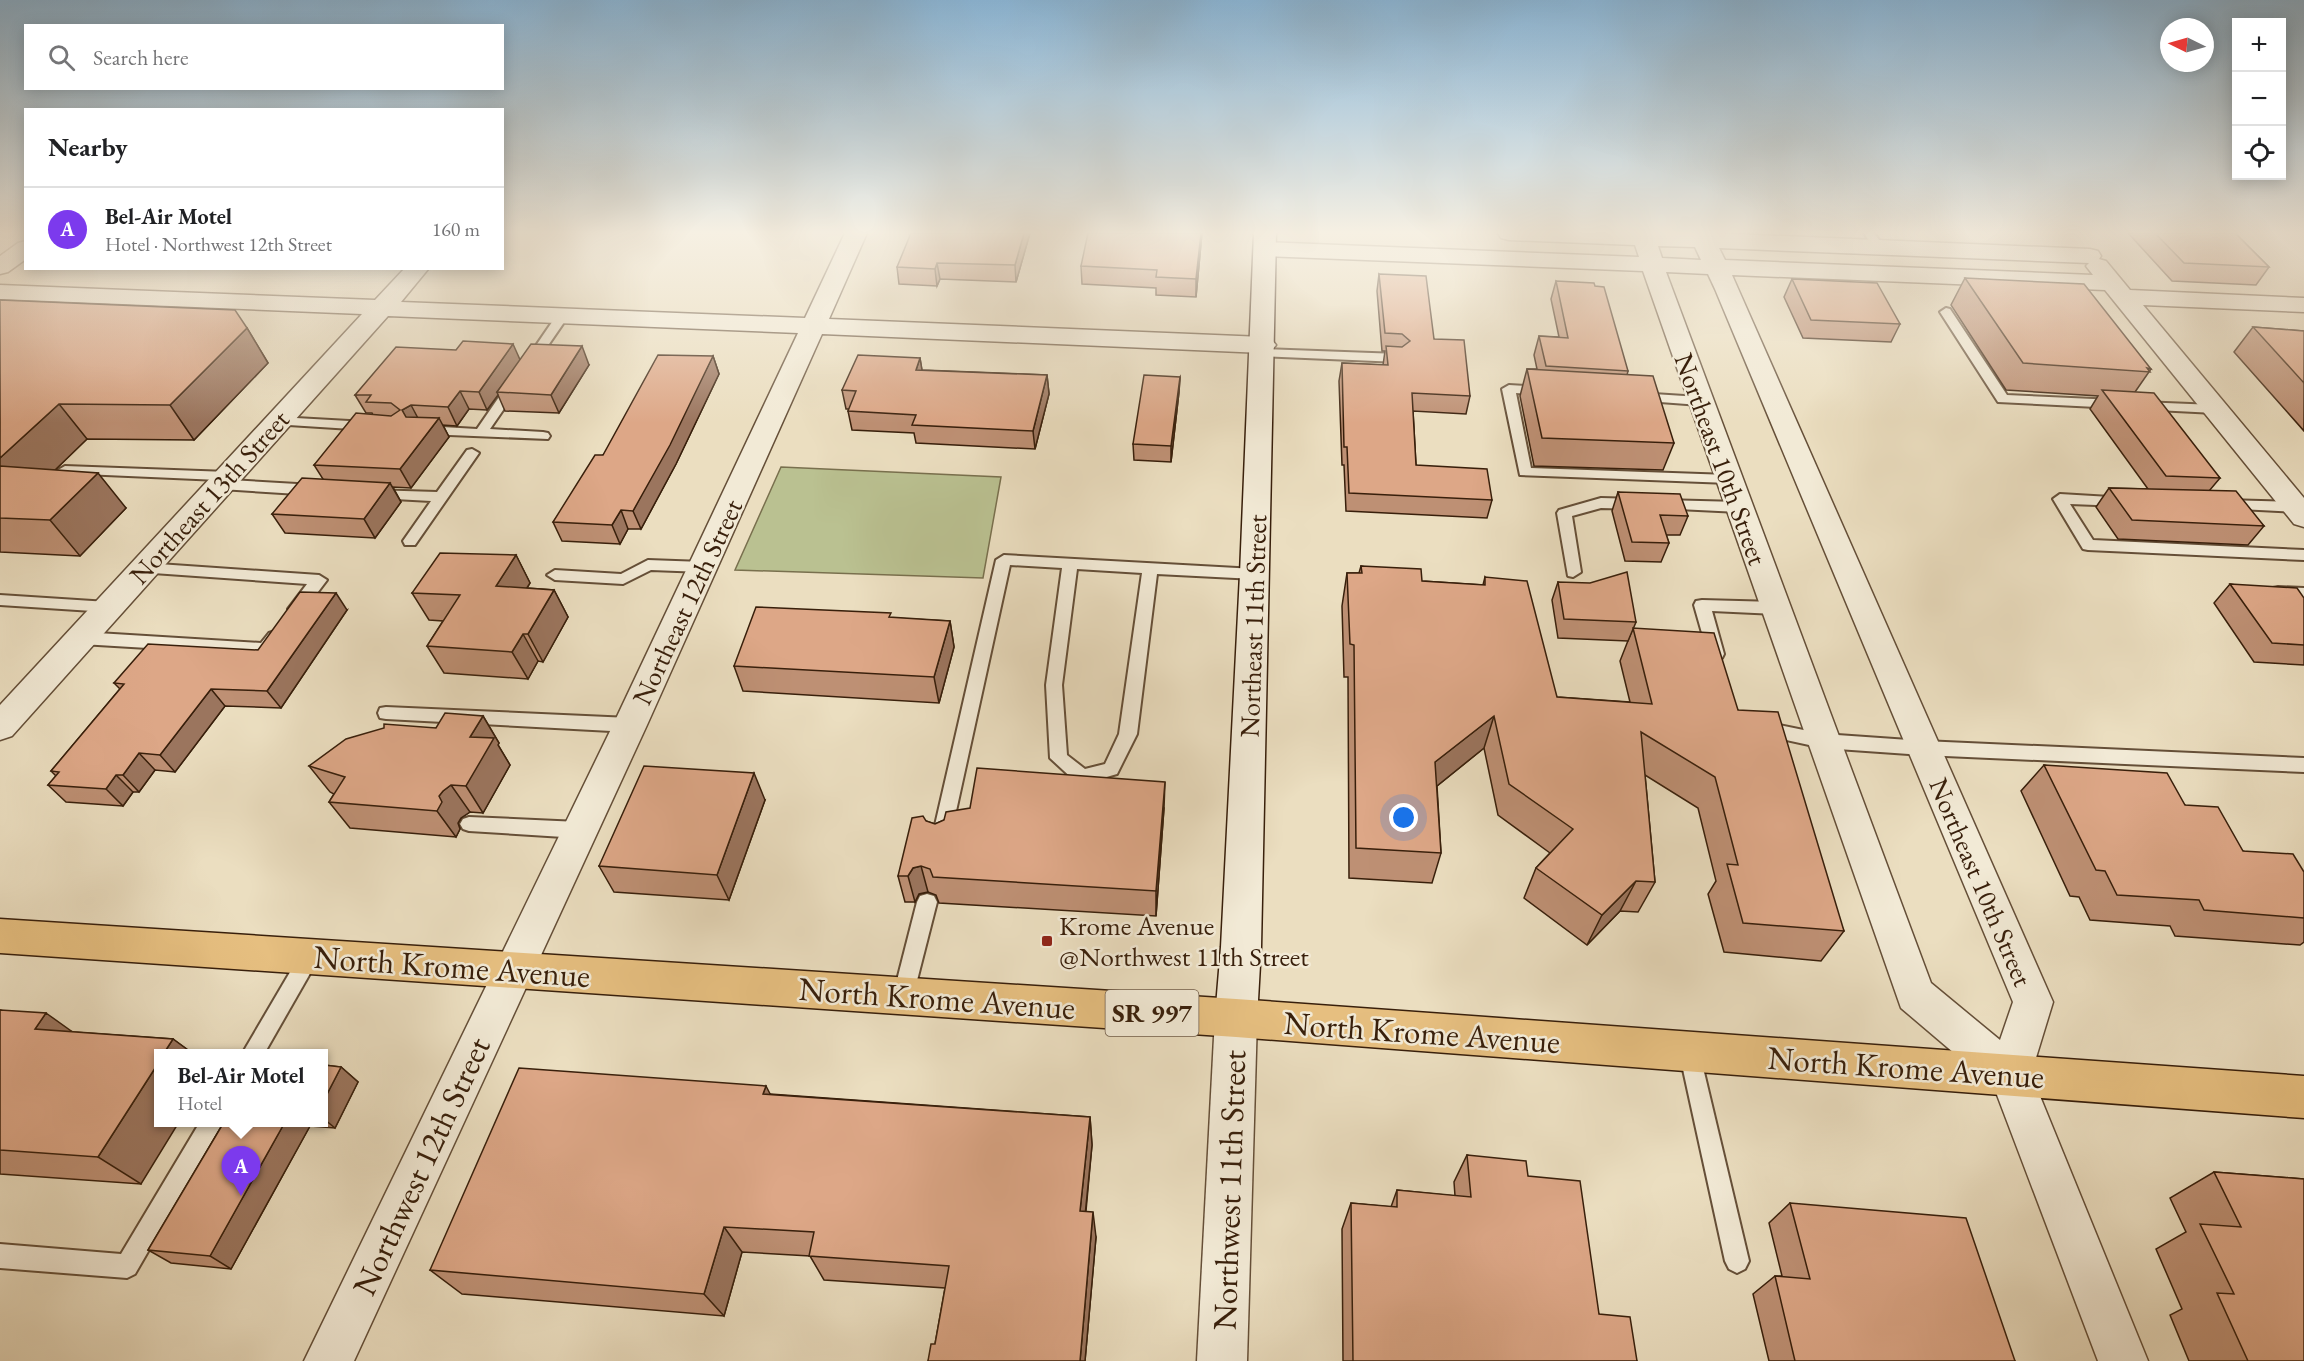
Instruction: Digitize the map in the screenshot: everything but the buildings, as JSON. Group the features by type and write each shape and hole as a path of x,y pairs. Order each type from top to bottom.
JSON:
{"highway":[{"name":"North Krome Avenue","path":"0,936 1236,1018 2304,1097"}],"street":[{"path":"108,297 563,315 1263,349"},
{"name":"Northeast 13th Street","path":"0,727 392,297"},
{"name":"Northeast 12th Street","path":"514,970 630,725 827,297"},
{"name":"Northeast 11th Street","path":"1236,1018 1241,947 1264,297"},
{"name":"Northeast 10th Street","path":"1664,297 1915,995 2010,1074 2033,1002 1727,297"},
{"path":"2122,297 2300,512"},
{"path":"2198,297 2304,305"},
{"name":"Northwest 12th Street","path":"329,1361 514,970"},
{"name":"Northwest 11th Street","path":"1222,1361 1236,1018"},
{"path":"2010,1074 2123,1361"}],"lane":[{"path":"1946,312 2003,399 2215,409"},
{"path":"481,433 563,315"},
{"path":"1263,349 1399,358"},
{"path":"1557,392 1509,389 1525,472 1734,493"},
{"path":"1628,397 1700,401"},
{"path":"278,421 379,427"},
{"path":"421,430 543,436"},
{"path":"410,540 472,453"},
{"path":"65,470 225,480 325,490"},
{"path":"360,492 441,497"},
{"path":"1572,572 1564,513 1600,503 1734,493"},
{"path":"2141,502 2060,499 2088,545 2304,555"},
{"path":"2210,504 2300,512"},
{"path":"940,840 1004,560 1255,574"},
{"path":"1071,564 1054,686 1059,758 1082,777 1111,769 1128,734 1150,568"},
{"path":"555,575 623,579 648,565 703,567"},
{"path":"81,638 265,649 319,580 144,568"},
{"path":"2266,591 2304,593"},
{"path":"0,600 108,607"},
{"path":"1722,673 1702,605 1776,608"},
{"path":"386,713 630,725"},
{"path":"1744,722 1773,733 1823,741 1923,748 2304,765"},
{"path":"469,824 579,830"},
{"path":"903,996 927,902"},
{"path":"254,1049 310,956"},
{"path":"1689,1051 1737,1260"},
{"path":"0,1256 127,1266 209,1127"}],"green space":[{"path":"781,467 1001,477 983,578 735,570"}],"place":[{"name":"Krome Avenue @Northwest 11th Street","path":"1047,941"},
{"name":"Bel-Air Motel","path":"241,1196"}]}
